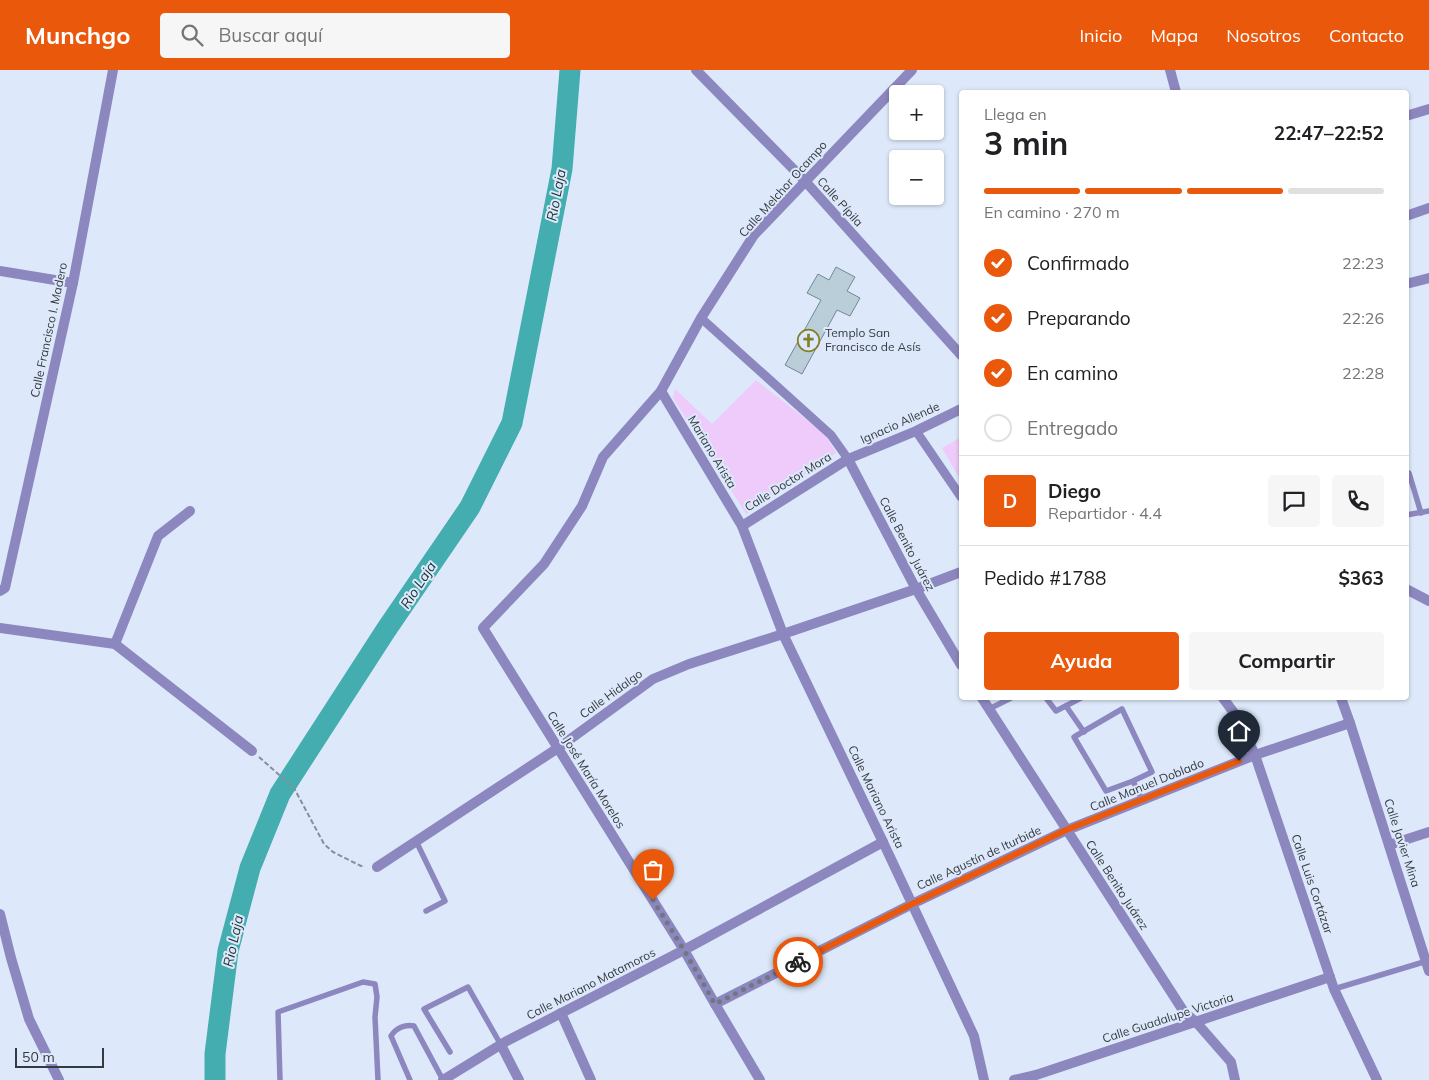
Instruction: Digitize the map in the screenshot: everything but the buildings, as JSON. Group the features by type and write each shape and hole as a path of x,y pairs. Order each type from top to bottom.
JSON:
{"street":[{"name":"Calle Francisco I. Madero","path":"0,591 5,588 73,283 113,70"},
{"name":"Calle Pípila","path":"696,70 805,182 959,353"},
{"name":"Calle Melchor Ocampo","path":"483,628 544,564 582,506 603,457 661,391 701,318 754,235 912,70"},
{"path":"1170,70 1175,90"},
{"path":"1409,115 1429,109"},
{"path":"1409,215 1429,208"},
{"path":"0,272 73,283"},
{"path":"1409,283 1429,278"},
{"path":"701,318 831,435 848,459"},
{"name":"Mariano Arista","path":"661,391 742,526"},
{"name":"Ignacio Allende","path":"848,459 916,431 959,410"},
{"path":"916,431 959,494"},
{"name":"Calle Doctor Mora","path":"742,526 848,459"},
{"name":"Calle Benito Juárez","path":"848,459 916,590 959,662"},
{"path":"115,644 158,536 190,511"},
{"name":"Calle Mariano Arista","path":"742,526 783,634 974,1036 984,1080"},
{"name":"Calle Hidalgo","path":"377,867 558,748 653,679 689,664 916,590 959,573"},
{"path":"1409,590 1429,601"},
{"path":"0,628 115,644 252,751"},
{"name":"Calle José María Morelos","path":"483,628 684,950 760,1080"},
{"name":"Calle Benito Juárez","path":"983,700 1184,1012 1196,1022 1231,1062 1235,1080"},
{"name":"Calle Luis Cortázar","path":"1224,700 1237,717 1255,755 1334,989 1377,1080"},
{"name":"Calle Javier Mina","path":"1342,700 1428,966"},
{"name":"Calle Manuel Doblado","path":"1066,830 1255,755 1350,723"},
{"name":"Calle Agustín de Iturbide","path":"715,1004 912,904 1066,830"},
{"path":"1389,845 1429,832"},
{"name":"Calle Mariano Matamoros","path":"443,1080 500,1045 684,950 883,842"},
{"path":"0,914 29,1019 59,1080"},
{"name":"Calle Guadalupe Victoria","path":"1014,1080 1036,1075 1330,977"},
{"path":"561,1013 591,1080"},
{"path":"500,1045 519,1080"}],"lane":[{"path":"1409,473 1421,513"},
{"path":"1409,515 1429,511"},
{"path":"989,709 1007,700"},
{"path":"1047,700 1056,712 1077,700"},
{"path":"1066,706 1084,732"},
{"path":"1122,709 1152,772 1134,781 1106,791 1074,737 1122,709"},
{"path":"1134,781 1142,800"},
{"path":"416,841 445,901 426,911"},
{"path":"1334,989 1428,966"},
{"path":"280,1080 278,1012 364,982 375,984 377,997 375,1017 378,1080"},
{"path":"450,1052 424,1009 468,987 500,1045"},
{"path":"410,1080 391,1036 394,1032 407,1025 414,1026 443,1080"}],"path":[{"path":"252,751 294,788 324,844 333,852 361,866 377,867"}],"shaded area":[{"path":"756,380 825,434 836,453 746,514 673,398 675,389 712,424"},
{"path":"959,438 959,478 942,448"}],"waterway":[{"name":"Rio Laja","path":"215,1080 215,1054 228,951 250,868 280,794 386,630 470,507 512,423 562,169 570,70"}],"way so far":[{"path":"653,900 715,1004 798,962"}],"place":[{"name":"Templo San Francisco de Asís","path":"809,340"}],"route":[{"path":"798,962 912,904 1066,830 1239,761"}]}
